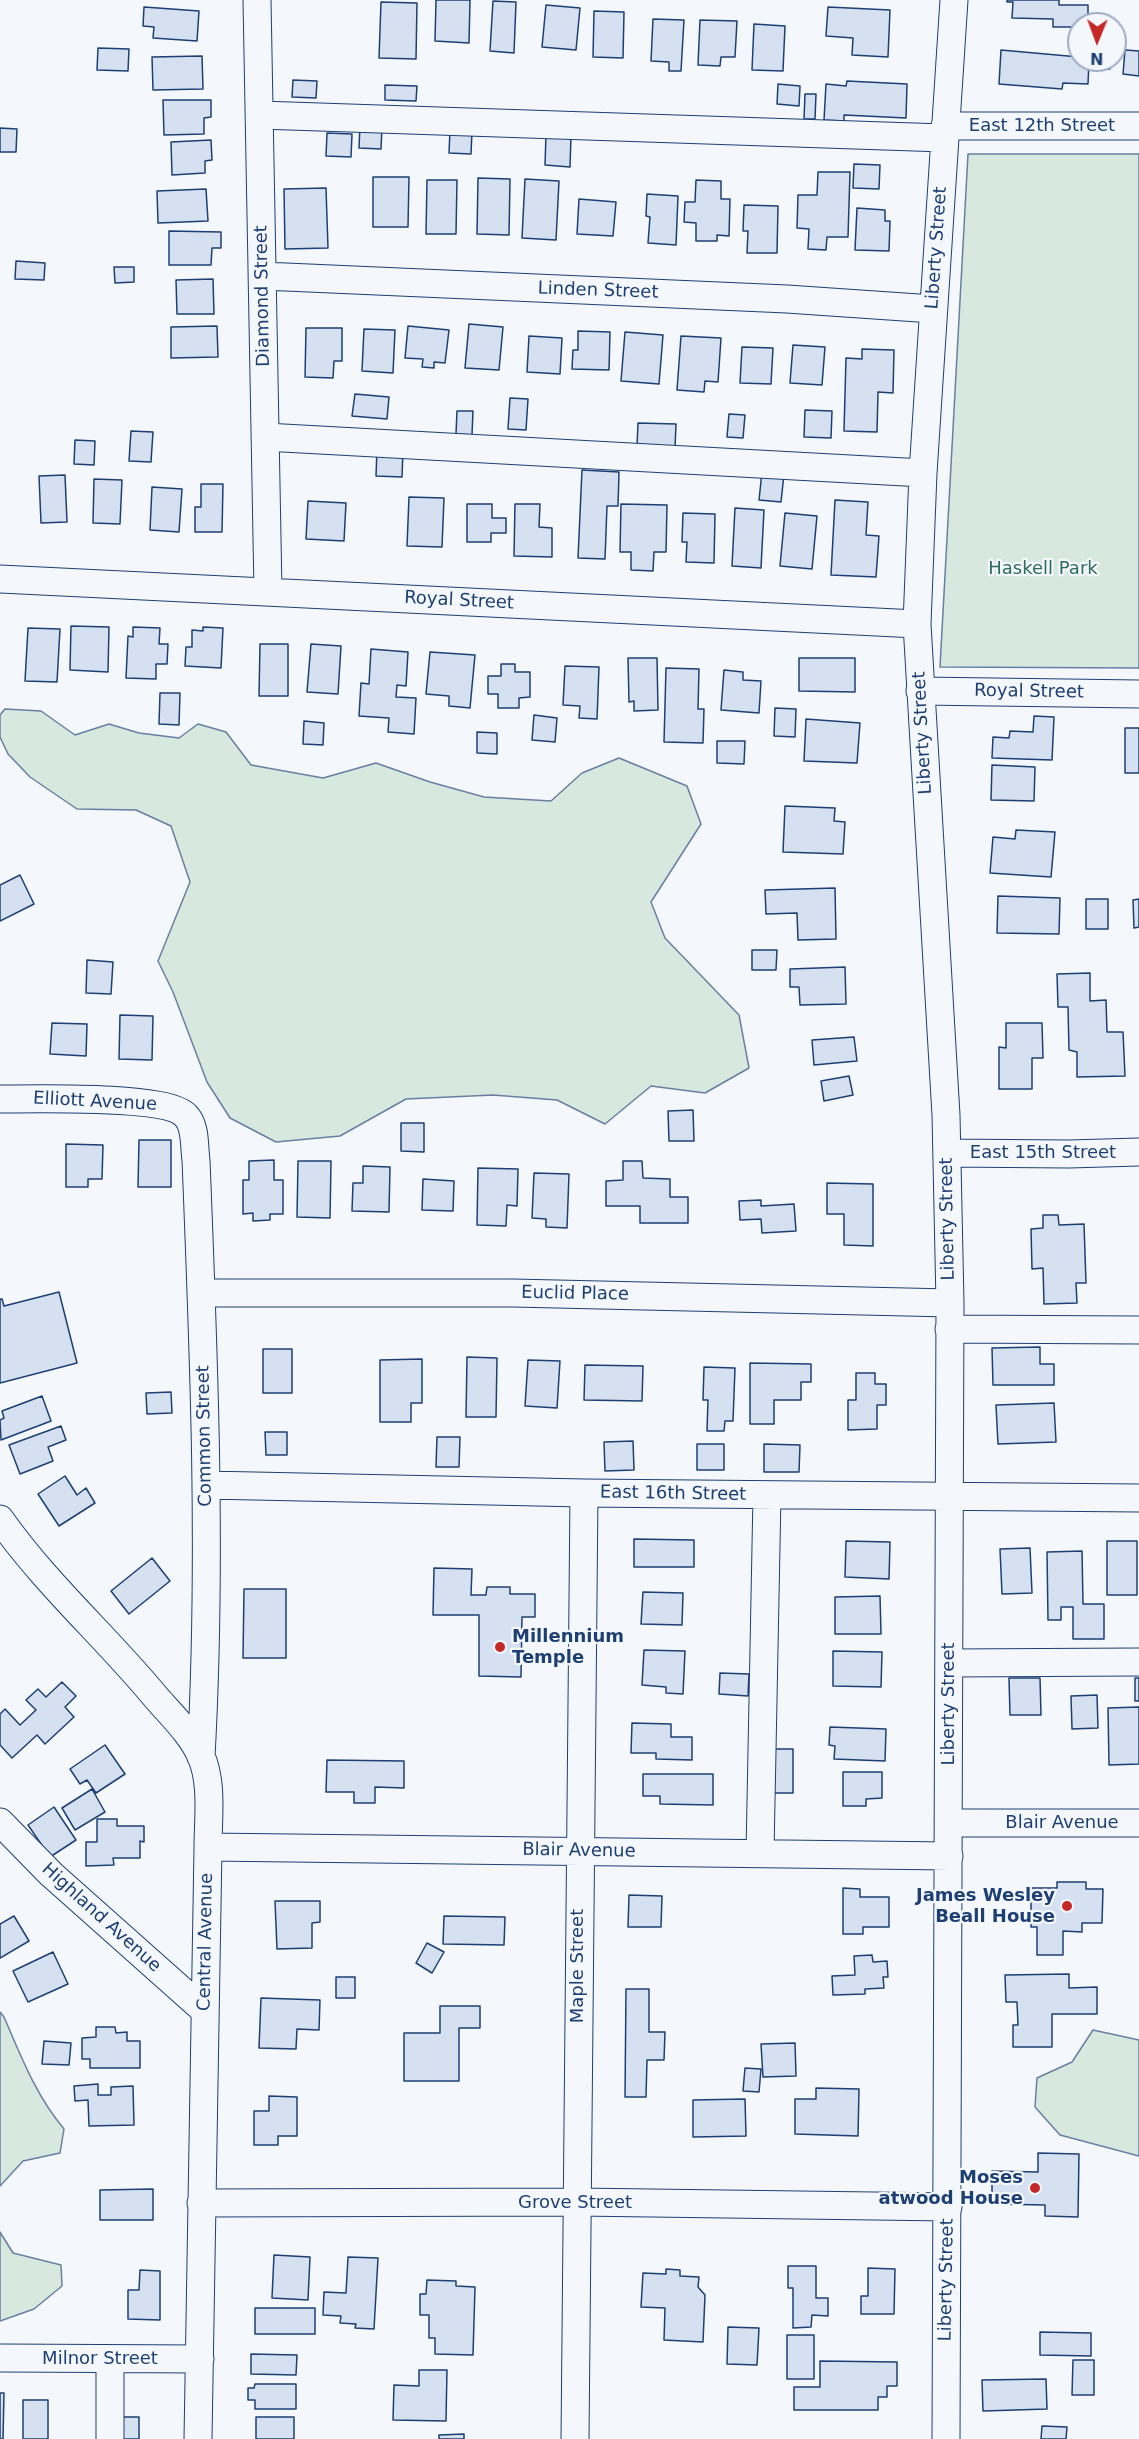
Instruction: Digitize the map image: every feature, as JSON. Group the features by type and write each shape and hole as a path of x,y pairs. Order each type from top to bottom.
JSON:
{"street":[{"name":"Diamond Street","path":"257,0 268,591"},
{"name":"Liberty Street","path":"946,2439 950,1316 947,1153 917,624 923,473 954,0"},
{"name":"East 12th Street","path":"260,115 945,132 1139,126"},
{"name":"Linden Street","path":"263,276 775,298 933,309"},
{"path":"265,437 923,473"},
{"name":"Royal Street","path":"0,579 917,624"},
{"name":"Royal Street","path":"920,691 1139,693"},
{"name":"Elliott Avenue","path":"0,1099 152,1103 170,1106 188,1117"},
{"name":"Common Street","path":"188,1117 192,1126 196,1160 207,1485 206,1653 201,1757"},
{"name":"East 15th Street","path":"947,1153 1139,1152"},
{"name":"Euclid Place","path":"201,1293 513,1293 950,1316 1139,1329"},
{"name":"East 16th Street","path":"207,1485 584,1493 1139,1498"},
{"name":"Maple Street","path":"575,2439 584,1493"},
{"path":"759,1853 767,1495"},
{"name":"Central Avenue","path":"0,1519 36,1567 133,1670 184,1730 201,1757 207,1781 208,1847 198,2439"},
{"path":"949,1663 1139,1662"},
{"name":"Highland Avenue","path":"0,1821 51,1874 205,2011"},
{"name":"Blair Avenue","path":"949,1823 1139,1823"},
{"name":"Blair Avenue","path":"208,1847 949,1856"},
{"name":"Grove Street","path":"201,2203 578,2202 948,2207"},
{"name":"Milnor Street","path":"0,2358 200,2359"},
{"path":"110,2359 110,2439"}],"green space":[{"name":"Haskell Park","path":"968,154 1139,154 1139,668 940,667"},
{"path":"5,709 41,711 75,735 109,724 139,733 179,738 198,724 226,732 251,765 323,778 376,763 430,782 484,797 551,801 582,773 619,758 687,786 701,824 651,902 665,938 739,1015 749,1068 705,1093 651,1086 605,1124 557,1100 493,1095 406,1099 340,1136 276,1142 230,1118 207,1082 173,992 158,961 190,882 171,826 136,810 77,809 30,777 8,754 0,737 0,715"},
{"path":"0,2012 37,2089 64,2129 60,2153 23,2161 0,2186"},
{"path":"1093,2030 1139,2040 1139,2156 1060,2135 1035,2107 1037,2078 1072,2062"},
{"path":"0,2232 13,2253 61,2265 62,2286 34,2309 0,2321"}],"building":[{"path":"436,0 470,0 469,43 435,41"},
{"path":"1007,0 1059,0 1059,5 1088,5 1088,12 1067,12 1067,27 1053,27 1053,19 1012,18 1013,2 1007,2"},
{"path":"493,1 516,2 514,53 490,51"},
{"path":"381,2 417,3 416,59 379,58"},
{"path":"546,5 580,8 576,50 542,47"},
{"path":"144,7 199,11 197,41 153,38 154,27 143,26"},
{"path":"828,7 890,10 888,57 852,55 853,38 826,36"},
{"path":"594,11 624,12 623,58 593,57"},
{"path":"653,19 684,20 681,71 669,71 669,62 651,61"},
{"path":"700,20 737,21 735,57 721,57 720,66 698,65"},
{"path":"754,24 785,26 783,71 752,70"},
{"path":"98,48 129,49 128,71 97,70"},
{"path":"1001,50 1067,56 1067,72 1088,72 1088,84 1063,83 1062,89 999,84"},
{"path":"1127,50 1139,51 1139,76 1123,74 1127,72"},
{"path":"202,56 203,89 153,90 152,57"},
{"path":"293,80 317,81 316,98 292,97"},
{"path":"847,81 907,84 906,118 844,115 844,121 824,120 826,84 846,86"},
{"path":"778,84 800,86 799,106 777,104"},
{"path":"385,85 417,86 416,101 385,100"},
{"path":"805,94 816,94 815,119 804,119"},
{"path":"163,100 211,100 211,117 204,118 204,134 164,135"},
{"path":"360,125 382,126 381,149 359,148"},
{"path":"0,128 17,129 16,152 0,152"},
{"path":"450,130 472,131 471,154 449,153"},
{"path":"327,133 352,134 351,157 326,156"},
{"path":"546,135 571,136 570,167 545,165"},
{"path":"211,140 212,160 205,161 205,173 172,175 171,142"},
{"path":"854,164 880,165 879,189 853,188"},
{"path":"818,172 850,172 848,237 827,237 826,250 808,249 809,229 797,228 798,195 817,195"},
{"path":"373,177 409,177 408,227 373,227"},
{"path":"478,178 510,179 509,235 477,234"},
{"path":"525,179 559,181 556,240 522,238"},
{"path":"427,180 457,180 456,234 426,234"},
{"path":"696,180 721,181 721,199 730,199 729,236 717,235 717,241 696,241 696,223 684,222 685,202 695,202"},
{"path":"326,188 328,248 285,249 284,189"},
{"path":"206,189 208,221 158,223 157,191"},
{"path":"647,194 678,196 676,245 648,243 650,217 646,216"},
{"path":"579,199 616,202 613,236 577,234"},
{"path":"744,205 778,206 777,253 747,253 748,231 743,231"},
{"path":"857,208 885,210 885,221 890,221 889,251 855,250"},
{"path":"169,231 221,232 221,248 212,248 211,265 169,265"},
{"path":"16,261 45,263 44,280 15,279"},
{"path":"114,267 134,267 134,282 115,283"},
{"path":"213,279 214,314 177,314 176,280"},
{"path":"469,324 503,327 499,370 465,368"},
{"path":"217,326 218,357 171,358 171,327"},
{"path":"408,326 449,330 445,363 434,362 434,368 422,367 423,359 405,358"},
{"path":"306,328 342,328 342,361 334,361 333,378 305,377"},
{"path":"364,329 395,330 393,373 362,371"},
{"path":"578,331 610,332 609,370 572,369 573,350 578,350"},
{"path":"625,332 663,335 659,384 621,381"},
{"path":"529,336 562,338 560,374 527,372"},
{"path":"681,336 721,338 718,382 705,381 704,392 677,390"},
{"path":"793,345 825,347 822,385 790,383"},
{"path":"742,347 773,348 771,384 740,383"},
{"path":"862,349 894,350 893,393 878,392 877,432 844,431 846,358 862,359"},
{"path":"355,394 389,397 387,419 352,416"},
{"path":"510,398 528,399 526,430 508,429"},
{"path":"805,410 832,411 831,438 804,437"},
{"path":"457,411 473,411 472,435 456,434"},
{"path":"729,414 745,415 743,438 727,437"},
{"path":"638,423 676,424 675,448 637,446"},
{"path":"131,431 153,432 151,462 129,461"},
{"path":"75,440 95,441 94,465 74,464"},
{"path":"377,449 403,450 402,477 376,476"},
{"path":"582,470 619,472 618,506 607,506 605,559 578,558"},
{"path":"762,472 784,474 781,502 759,500"},
{"path":"65,475 67,522 41,523 39,476"},
{"path":"94,479 122,480 120,524 93,523"},
{"path":"201,484 223,484 222,532 195,532 195,507 201,507"},
{"path":"152,487 182,489 179,532 150,530"},
{"path":"409,497 444,498 442,547 407,546"},
{"path":"835,500 868,502 866,535 879,536 876,577 831,575"},
{"path":"308,501 346,503 344,541 306,539"},
{"path":"467,504 492,504 492,518 506,518 506,533 491,533 491,542 467,542"},
{"path":"515,504 540,504 539,527 552,528 552,557 514,556"},
{"path":"621,504 667,505 666,552 654,552 653,571 631,570 631,552 620,552"},
{"path":"735,508 764,510 761,568 732,566"},
{"path":"683,513 715,514 714,563 686,562 687,542 682,542"},
{"path":"785,513 817,516 812,569 780,566"},
{"path":"71,626 109,627 108,672 70,670"},
{"path":"133,627 160,628 159,644 168,644 167,664 156,664 156,679 126,678 128,636 133,637"},
{"path":"203,627 223,628 221,668 185,666 186,647 192,647 192,630 203,631"},
{"path":"28,628 60,629 57,682 25,681"},
{"path":"260,644 288,644 288,696 259,696"},
{"path":"311,644 341,646 338,694 307,692"},
{"path":"371,649 408,652 406,686 397,685 396,697 416,698 414,734 388,732 389,718 359,716 361,683 369,684"},
{"path":"430,652 475,655 470,708 449,706 449,696 426,694"},
{"path":"628,658 657,658 658,710 634,711 634,701 629,702"},
{"path":"799,658 855,658 855,692 799,691"},
{"path":"501,664 515,664 515,672 530,672 530,697 519,698 519,708 498,708 498,694 488,694 488,676 501,676"},
{"path":"565,666 599,667 597,719 579,718 580,706 563,705"},
{"path":"666,668 699,669 698,709 704,709 703,743 664,742"},
{"path":"724,670 743,672 743,680 761,681 759,713 721,710"},
{"path":"160,693 180,693 179,725 159,724"},
{"path":"775,708 796,709 795,737 774,736"},
{"path":"534,715 557,718 555,742 532,740"},
{"path":"1034,716 1054,717 1052,760 992,758 993,737 1009,738 1010,731 1033,732"},
{"path":"806,719 860,723 857,763 804,761"},
{"path":"304,721 324,723 323,745 303,744"},
{"path":"1125,728 1139,728 1139,773 1125,773"},
{"path":"477,732 497,733 497,754 477,753"},
{"path":"717,741 745,741 744,764 717,763"},
{"path":"992,765 1035,767 1034,801 991,800"},
{"path":"785,806 835,808 834,821 845,822 843,854 783,852"},
{"path":"1016,830 1055,832 1051,877 990,873 993,837 1015,839"},
{"path":"20,875 34,904 0,921 0,885"},
{"path":"835,888 836,939 798,940 797,913 766,914 765,890"},
{"path":"998,896 1060,898 1059,934 997,933"},
{"path":"1086,899 1108,899 1108,929 1086,929"},
{"path":"1139,899 1139,927 1134,928 1133,900"},
{"path":"752,950 777,950 776,970 752,970"},
{"path":"87,960 113,962 111,994 86,993"},
{"path":"845,967 846,1004 800,1005 799,987 790,987 790,969"},
{"path":"1090,973 1090,1001 1106,1000 1107,1032 1123,1032 1125,1076 1077,1077 1077,1052 1069,1050 1068,1007 1058,1007 1057,974"},
{"path":"120,1015 153,1016 152,1060 119,1059"},
{"path":"52,1023 87,1024 86,1056 50,1054"},
{"path":"1006,1023 1042,1023 1043,1058 1032,1058 1032,1089 999,1089 999,1047 1006,1048"},
{"path":"854,1037 857,1061 814,1065 812,1040"},
{"path":"849,1076 853,1095 824,1101 821,1081"},
{"path":"693,1110 694,1141 669,1141 668,1111"},
{"path":"401,1123 424,1123 424,1152 401,1151"},
{"path":"139,1140 171,1140 171,1187 138,1187"},
{"path":"66,1144 103,1145 102,1179 88,1179 88,1187 66,1187"},
{"path":"274,1160 274,1180 283,1180 283,1214 270,1214 270,1220 253,1221 253,1213 243,1214 243,1180 249,1180 249,1161"},
{"path":"298,1161 331,1161 330,1218 297,1217"},
{"path":"623,1161 642,1161 643,1178 670,1179 670,1197 688,1197 688,1223 640,1223 640,1206 606,1206 606,1181 623,1180"},
{"path":"363,1166 390,1167 389,1212 352,1211 353,1183 363,1183"},
{"path":"478,1168 518,1169 517,1206 507,1205 506,1226 477,1225"},
{"path":"534,1173 569,1174 567,1228 546,1227 546,1219 532,1218"},
{"path":"423,1179 454,1181 453,1211 422,1210"},
{"path":"827,1183 873,1184 873,1246 844,1245 844,1214 827,1214"},
{"path":"761,1200 761,1206 794,1204 796,1231 762,1233 761,1219 740,1220 739,1201"},
{"path":"1043,1215 1058,1215 1059,1225 1084,1224 1086,1283 1076,1283 1077,1303 1044,1304 1043,1268 1032,1269 1031,1229 1043,1228"},
{"path":"59,1292 77,1363 0,1383 0,1299 4,1306"},
{"path":"1040,1347 1040,1364 1054,1364 1054,1385 993,1385 992,1348"},
{"path":"263,1349 292,1349 292,1393 263,1393"},
{"path":"467,1357 497,1358 496,1417 466,1417"},
{"path":"422,1359 422,1403 411,1403 411,1422 380,1422 380,1360"},
{"path":"528,1360 560,1361 557,1408 525,1406"},
{"path":"750,1363 811,1364 811,1382 801,1382 801,1400 774,1400 774,1424 750,1424"},
{"path":"585,1365 643,1366 642,1401 584,1400"},
{"path":"704,1367 735,1368 733,1421 725,1421 724,1431 707,1431 708,1400 703,1400"},
{"path":"856,1373 875,1373 875,1384 886,1384 886,1405 877,1405 877,1429 848,1430 848,1400 856,1400"},
{"path":"171,1392 172,1413 147,1414 146,1393"},
{"path":"42,1396 51,1421 1,1440 0,1420 4,1418 2,1411"},
{"path":"1054,1403 1056,1442 998,1444 996,1405"},
{"path":"61,1426 66,1440 48,1447 53,1461 20,1474 9,1445"},
{"path":"265,1432 287,1432 287,1455 266,1455"},
{"path":"437,1437 460,1437 459,1467 436,1467"},
{"path":"633,1441 634,1470 605,1471 604,1442"},
{"path":"697,1444 724,1444 724,1470 697,1470"},
{"path":"764,1444 800,1445 799,1472 764,1472"},
{"path":"65,1476 77,1495 86,1488 95,1503 59,1526 38,1494"},
{"path":"634,1539 694,1540 694,1567 634,1567"},
{"path":"846,1541 890,1542 889,1579 845,1577"},
{"path":"1107,1541 1137,1541 1137,1595 1107,1595"},
{"path":"1030,1548 1032,1593 1002,1594 1000,1549"},
{"path":"1082,1551 1083,1604 1104,1604 1104,1639 1073,1639 1073,1607 1061,1607 1061,1620 1048,1620 1047,1552"},
{"path":"152,1558 170,1581 129,1614 111,1591"},
{"name":"Millennium Temple","path":"434,1568 472,1569 471,1595 486,1595 487,1587 510,1587 510,1594 535,1594 535,1617 522,1617 521,1677 479,1676 479,1615 433,1615"},
{"path":"244,1589 286,1589 286,1658 243,1658"},
{"path":"643,1592 683,1593 682,1625 641,1624"},
{"path":"880,1596 881,1634 835,1634 835,1597"},
{"path":"644,1650 685,1651 683,1694 666,1693 666,1687 642,1685"},
{"path":"833,1651 882,1652 881,1687 833,1686"},
{"path":"720,1673 749,1674 748,1696 719,1694"},
{"path":"1009,1678 1040,1678 1041,1715 1010,1715"},
{"path":"1135,1678 1139,1678 1139,1701 1135,1701"},
{"path":"62,1682 76,1696 65,1707 74,1717 45,1744 37,1735 12,1758 0,1745 0,1714 5,1709 20,1725 36,1710 26,1700 38,1689 46,1697"},
{"path":"1097,1695 1098,1728 1072,1729 1071,1696"},
{"path":"1139,1707 1139,1764 1109,1765 1108,1708"},
{"path":"632,1723 671,1724 671,1737 692,1737 692,1760 656,1759 656,1753 631,1753"},
{"path":"830,1727 886,1729 885,1761 834,1759 835,1746 829,1745"},
{"path":"105,1745 125,1774 96,1793 87,1780 80,1784 70,1769"},
{"path":"770,1749 793,1749 793,1793 770,1793"},
{"path":"327,1760 404,1761 404,1788 375,1787 375,1803 354,1803 354,1792 326,1792"},
{"path":"843,1772 882,1772 882,1798 866,1799 866,1806 843,1806"},
{"path":"643,1774 713,1774 713,1805 660,1804 660,1796 643,1796"},
{"path":"92,1789 105,1812 75,1830 62,1808"},
{"path":"54,1807 76,1840 50,1857 28,1825"},
{"path":"97,1819 117,1819 117,1826 144,1826 144,1842 140,1841 140,1858 113,1858 114,1865 86,1866 86,1842 97,1842"},
{"name":"James Wesley Beall House","path":"1057,1882 1086,1882 1086,1889 1103,1889 1102,1923 1082,1923 1082,1932 1063,1931 1063,1955 1037,1955 1037,1927 1031,1927 1031,1888 1057,1888"},
{"path":"843,1888 860,1889 860,1897 889,1897 889,1927 863,1927 863,1934 843,1934"},
{"path":"629,1895 662,1896 661,1927 628,1927"},
{"path":"275,1901 320,1901 320,1922 312,1923 312,1948 277,1949"},
{"path":"14,1916 29,1941 0,1958 0,1924"},
{"path":"444,1916 505,1917 504,1945 443,1944"},
{"path":"427,1943 444,1952 432,1973 416,1963"},
{"path":"53,1952 68,1984 28,2002 13,1971"},
{"path":"872,1955 873,1962 887,1961 888,1977 883,1977 884,1988 865,1989 865,1994 833,1995 832,1976 855,1975 854,1956"},
{"path":"1069,1974 1069,1988 1097,1987 1097,2014 1052,2014 1052,2047 1013,2047 1013,2025 1018,2025 1017,2002 1006,2002 1005,1975"},
{"path":"336,1977 355,1977 355,1998 336,1998"},
{"path":"626,1989 649,1989 649,2032 665,2032 664,2060 647,2060 646,2097 625,2097"},
{"path":"261,1998 320,2000 319,2030 297,2029 296,2049 259,2048"},
{"path":"440,2006 480,2006 480,2028 459,2028 459,2081 404,2081 404,2033 440,2033"},
{"path":"96,2027 115,2027 116,2033 127,2032 127,2041 140,2041 140,2068 90,2068 90,2059 82,2059 82,2038 96,2037"},
{"path":"44,2041 71,2043 69,2065 42,2064"},
{"path":"795,2043 796,2076 763,2077 761,2044"},
{"path":"745,2068 761,2069 759,2092 743,2091"},
{"path":"98,2084 98,2095 111,2095 111,2087 133,2086 134,2125 89,2126 88,2100 75,2101 74,2086"},
{"path":"816,2088 859,2089 858,2136 795,2134 795,2099 816,2099"},
{"path":"269,2096 297,2097 297,2136 278,2136 278,2145 254,2145 254,2111 269,2111"},
{"path":"745,2099 746,2136 693,2137 693,2100"},
{"name":"Moses atwood House","path":"1038,2153 1079,2154 1078,2217 1045,2216 1045,2205 992,2204 992,2171 1038,2172"},
{"path":"153,2189 153,2220 100,2220 100,2190"},
{"path":"274,2255 310,2257 308,2300 272,2298"},
{"path":"348,2257 378,2258 374,2329 355,2328 356,2324 340,2323 341,2316 323,2315 324,2292 346,2293"},
{"path":"788,2266 816,2266 816,2298 828,2298 828,2316 812,2315 811,2327 793,2328 793,2288 788,2288"},
{"path":"868,2268 895,2269 894,2314 861,2314 861,2296 868,2296"},
{"path":"666,2269 680,2270 680,2276 699,2277 698,2287 705,2295 703,2342 664,2340 665,2308 641,2307 643,2273 666,2274"},
{"path":"140,2270 160,2271 160,2320 128,2319 128,2290 139,2290"},
{"path":"427,2280 456,2281 456,2286 475,2287 473,2355 435,2354 435,2338 429,2338 429,2315 420,2315 420,2294 426,2294"},
{"path":"255,2308 315,2308 315,2334 255,2334"},
{"path":"728,2327 759,2328 757,2365 727,2364"},
{"path":"1040,2332 1091,2333 1091,2356 1040,2355"},
{"path":"787,2335 814,2335 814,2379 787,2379"},
{"path":"251,2354 297,2355 296,2375 251,2374"},
{"path":"1073,2360 1094,2360 1094,2395 1072,2395"},
{"path":"820,2361 897,2362 897,2386 887,2386 887,2397 878,2397 878,2410 794,2410 794,2387 820,2387"},
{"path":"419,2370 447,2370 446,2421 393,2420 394,2385 419,2386"},
{"path":"1046,2379 1047,2409 983,2411 982,2380"},
{"path":"255,2384 296,2384 296,2409 255,2409 255,2400 248,2400 248,2388 254,2388"},
{"path":"0,2393 4,2393 3,2439 0,2439"},
{"path":"23,2400 48,2400 48,2439 23,2439"},
{"path":"119,2417 139,2417 139,2439 119,2439"},
{"path":"256,2417 294,2417 294,2439 256,2439"},
{"path":"1042,2426 1067,2427 1066,2439 1041,2439"},
{"path":"464,2434 464,2439 439,2439 439,2435"}],"place":[{"name":"Millennium Temple","path":"500,1647"},
{"name":"James Wesley Beall House","path":"1067,1906"},
{"name":"Moses atwood House","path":"1035,2188"}]}
